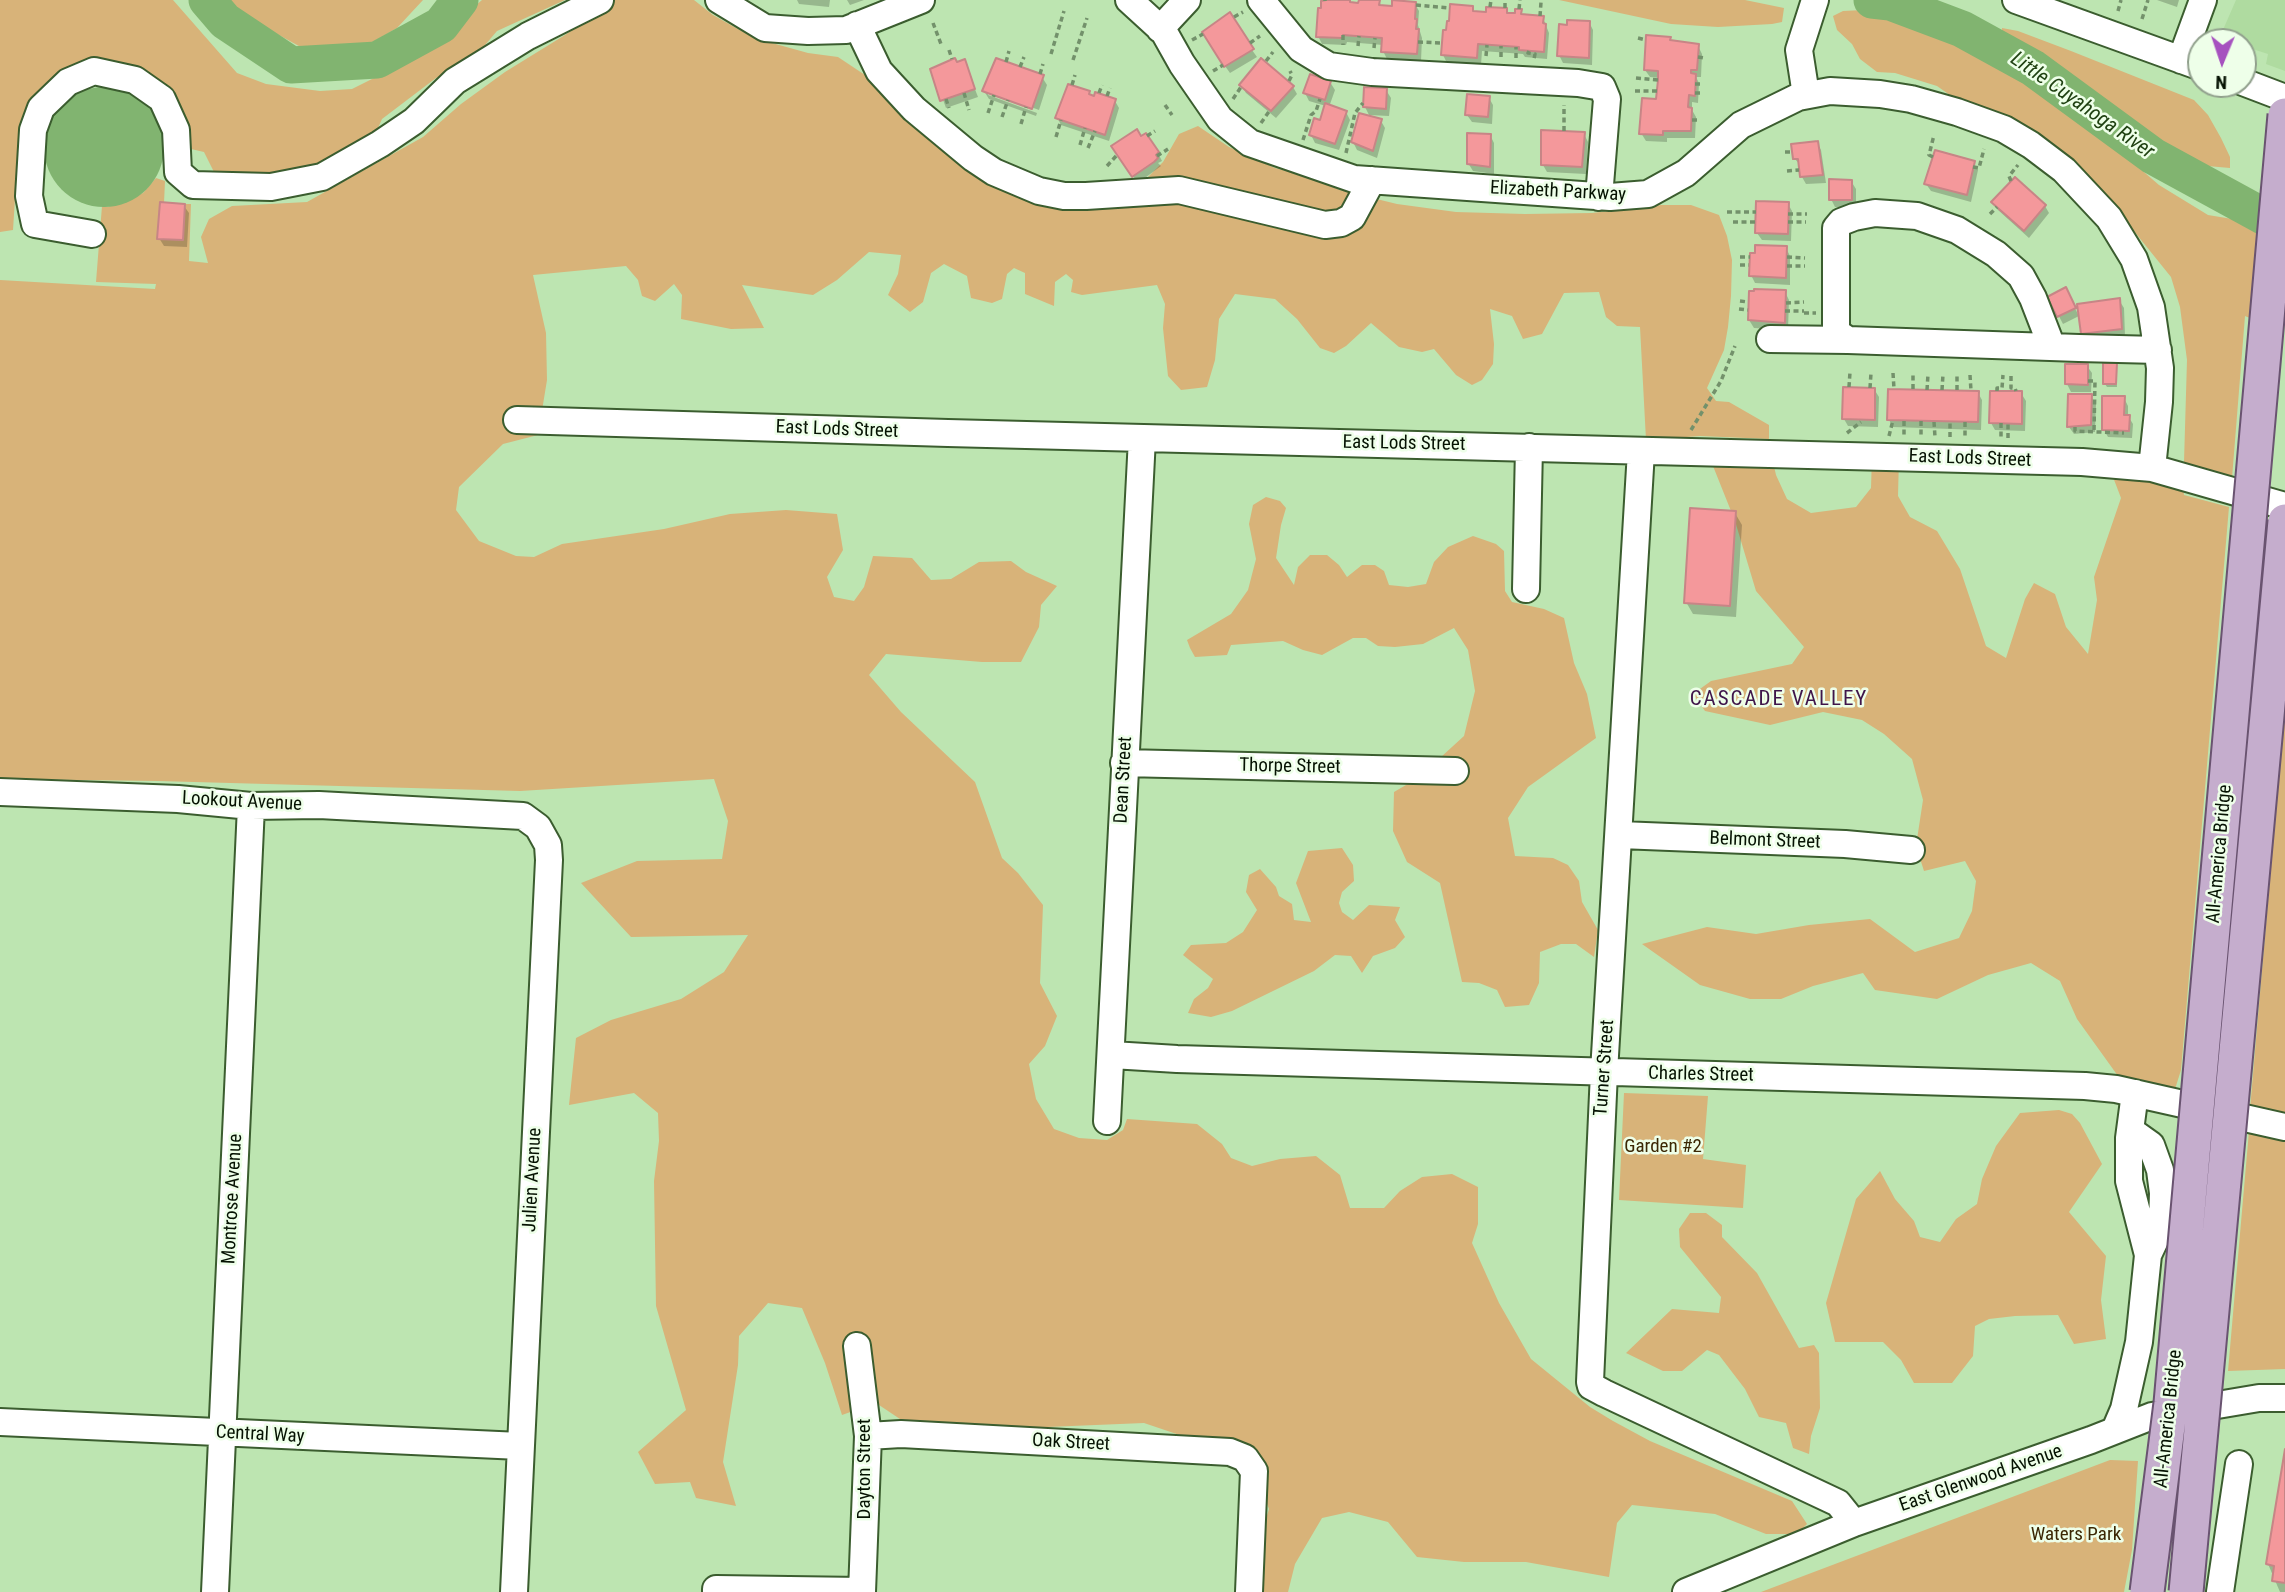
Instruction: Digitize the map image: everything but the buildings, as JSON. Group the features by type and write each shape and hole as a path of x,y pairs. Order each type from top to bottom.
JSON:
{"main road":[{"name":"All-America Bridge","path":"2147,1592 2171,1403 2285,115"},
{"name":"All-America Bridge","path":"2186,1592 2285,521"}],"street":[{"path":"92,234 35,224 29,196 33,130 41,108 68,82 94,71 135,80 163,99 176,130 178,172 193,186 271,187 322,177 414,121 455,81 528,36 600,0"},
{"path":"719,0 765,28 808,31 846,30 857,25 927,11"},
{"name":"Elizabeth Parkway","path":"1129,0 1160,29 1220,119 1251,143 1354,179 1599,197 1647,194 1686,173 1741,125 1772,108 1806,95 1830,90 1911,99 1988,122 2031,145 2064,170 2094,200 2124,240 2147,291 2158,351 2159,401 2152,468"},
{"path":"1160,29 1187,0"},
{"path":"2016,0 2187,63"},
{"path":"2198,28 2203,0"},
{"path":"1252,6 1301,48 1329,66 1372,72 1578,83 1602,87 1607,99 1599,197"},
{"path":"1806,95 1799,50 1812,10"},
{"path":"857,25 879,71 914,108 972,158 994,172 1039,191 1086,197 1179,190 1325,225 1341,223 1352,217 1372,180"},
{"path":"2257,87 2285,98"},
{"path":"1848,340 1836,332 1836,228 1841,222 1854,217 1875,213 1917,216 1957,230 1996,254 2021,276 2033,298 2052,347"},
{"path":"1770,339 2158,351"},
{"name":"East Lods Street","path":"517,420 2082,462 2152,468 2285,506"},
{"name":"Dean Street","path":"1107,1121 1142,438"},
{"path":"1526,589 1530,447"},
{"name":"Turner Street","path":"1641,451 1604,1073 1591,1386 1838,1503 1854,1523"},
{"name":"Thorpe Street","path":"1124,763 1455,771"},
{"name":"Lookout Avenue","path":"0,792 178,799 251,806 319,805 485,814"},
{"name":"Montrose Avenue","path":"215,1592 251,806"},
{"name":"Julien Avenue","path":"485,814 523,816 538,827 548,845 513,1592"},
{"name":"Belmont Street","path":"1620,835 1845,844 1911,850"},
{"name":"Charles Street","path":"1112,1055 1604,1073 2085,1086 2116,1089 2285,1127"},
{"path":"2115,1430 2124,1409 2139,1342 2148,1255 2129,1181 2130,1130 2135,1093"},
{"name":"Dayton Street","path":"857,1346 869,1436 862,1591"},
{"name":"East Glenwood Avenue","path":"1686,1592 1854,1523 2152,1416 2259,1398 2285,1398"},
{"name":"Central Way","path":"0,1422 520,1446"},
{"name":"Oak Street","path":"869,1436 901,1434 1230,1452 1245,1458 1252,1465 1255,1483 1249,1592"},
{"path":"2221,1592 2239,1464"},
{"path":"716,1592 716,1589 862,1591"}],"path":[{"path":"1490,7 1491,0"},
{"path":"1505,0 1505,8"},
{"path":"2118,10 2121,0"},
{"path":"2142,19 2148,0"},
{"path":"1519,9 1520,1"},
{"path":"1540,16 1541,2"},
{"path":"1416,5 1450,8"},
{"path":"1234,17 1252,6"},
{"path":"927,11 942,44"},
{"path":"1051,54 1064,11"},
{"path":"1073,60 1087,18"},
{"path":"1191,40 1203,34"},
{"path":"1250,43 1262,35"},
{"path":"1638,38 1646,40"},
{"path":"1418,41 1442,43"},
{"path":"1265,61 1275,49"},
{"path":"949,50 952,59"},
{"path":"1006,62 1009,51"},
{"path":"1020,67 1024,57"},
{"path":"1040,74 1043,64"},
{"path":"1211,72 1223,65"},
{"path":"1072,85 1075,75"},
{"path":"1636,78 1658,80"},
{"path":"1695,84 1702,84"},
{"path":"1099,93 1102,85"},
{"path":"1232,101 1241,87"},
{"path":"1107,96 1110,88"},
{"path":"1635,91 1657,91"},
{"path":"964,93 969,110"},
{"path":"1695,93 1702,93"},
{"path":"988,114 994,95"},
{"path":"1303,142 1311,115 1316,111 1320,99"},
{"path":"1002,117 1008,100"},
{"path":"1346,156 1355,113 1363,103"},
{"path":"1564,103 1564,131"},
{"path":"1166,105 1172,115"},
{"path":"1021,124 1026,107"},
{"path":"1260,123 1270,110"},
{"path":"1056,137 1061,120"},
{"path":"1692,120 1700,120"},
{"path":"1080,145 1085,128"},
{"path":"1088,148 1095,131"},
{"path":"1147,135 1155,131"},
{"path":"1933,157 1929,155 1934,135"},
{"path":"1157,156 1168,149"},
{"path":"1973,167 1979,168 1984,149"},
{"path":"1785,152 1792,152"},
{"path":"1107,166 1117,155"},
{"path":"2011,181 2009,176 2018,165"},
{"path":"1787,171 1799,170"},
{"path":"1990,214 1997,207"},
{"path":"1727,212 1756,212"},
{"path":"1788,214 1807,214"},
{"path":"1798,222 1799,214"},
{"path":"1733,222 1756,222"},
{"path":"1788,222 1806,222"},
{"path":"1740,257 1750,257"},
{"path":"1787,257 1805,258"},
{"path":"1740,265 1749,265"},
{"path":"1787,266 1805,266"},
{"path":"1740,301 1748,302"},
{"path":"1786,303 1804,303"},
{"path":"1739,309 1748,310"},
{"path":"1785,311 1804,311"},
{"path":"1682,451 1687,435 1721,381 1735,346"},
{"path":"1849,387 1850,372"},
{"path":"1870,388 1871,373"},
{"path":"1894,373 1894,388"},
{"path":"1913,373 1913,389"},
{"path":"1927,374 1927,390"},
{"path":"1942,390 1943,374"},
{"path":"1957,374 1957,390"},
{"path":"1970,375 1971,391"},
{"path":"1997,391 1997,388 2003,388 2003,375"},
{"path":"2011,376 2011,388 2015,388 2015,391"},
{"path":"2088,381 2095,381 2094,431"},
{"path":"1888,441 1893,420"},
{"path":"1842,440 1853,426 1861,421 1861,431"},
{"path":"1904,421 1904,442"},
{"path":"1921,421 1921,442"},
{"path":"1934,422 1934,442"},
{"path":"1950,422 1950,443"},
{"path":"1965,422 1965,443"},
{"path":"2001,423 2001,444"},
{"path":"2008,424 2008,444"},
{"path":"2075,428 2075,431 2124,433"}],"shaded area":[{"path":"2236,0 2285,0 2285,71 2266,64 2268,54 2257,50 2257,28 2224,28"},
{"path":"104,87 127,92 146,105 159,124 164,147 159,170 146,189 127,202 104,207 81,202 62,189 49,170 44,147 49,124 62,105 81,92"}],"green space":[{"path":"0,0 173,0 237,73 266,84 320,91 352,89 382,74 443,34 482,0 565,0 497,31 474,58 436,78 382,119 374,137 315,168 269,180 215,174 204,152 191,149 184,121 151,76 127,64 107,60 63,70 49,81 25,112 19,136 13,230 0,232"},
{"path":"221,0 423,0 397,28 359,50 317,56 230,8"},
{"path":"614,0 694,0 713,15 754,38 808,53 838,57 868,77 1006,187 1142,183 1163,162 1179,134 1198,126 1229,147 1275,168 1313,178 1340,190 1397,204 1456,212 1525,214 1592,213 1661,205 1691,205 1719,215 1732,260 1731,296 1724,350 1707,388 1716,401 1729,402 1769,425 1769,439 1700,436 1646,440 1640,327 1617,326 1606,317 1599,292 1564,293 1542,334 1523,339 1512,316 1490,309 1493,364 1482,380 1472,385 1456,375 1434,349 1422,352 1399,347 1371,323 1346,346 1334,353 1320,348 1297,319 1275,299 1235,294 1219,319 1215,360 1207,387 1181,390 1168,376 1163,328 1165,304 1157,285 1082,295 1071,292 1073,280 1066,274 1055,282 1054,306 1025,294 1025,273 1014,268 1007,274 1002,299 992,303 971,298 967,276 944,264 931,273 923,302 910,312 888,295 898,274 901,255 869,252 837,280 813,295 742,285 764,328 731,329 681,319 682,295 674,284 655,301 642,296 638,280 626,266 533,275 546,333 547,380 538,435 503,444 459,487 456,510 479,541 516,556 534,557 562,544 664,529 730,514 786,510 837,514 843,550 827,577 834,597 854,601 864,587 873,556 912,558 931,580 951,579 979,562 1011,561 1026,572 1057,586 1041,605 1039,627 1021,662 982,662 886,654 869,675 901,712 975,782 1002,858 1018,873 1043,905 1040,983 1057,1016 1045,1046 1029,1064 1036,1099 1054,1129 1079,1138 1107,1140 1123,1130 1127,1119 1197,1124 1222,1144 1231,1158 1252,1166 1280,1159 1316,1156 1340,1175 1350,1208 1384,1208 1400,1191 1422,1177 1452,1174 1478,1187 1478,1224 1472,1243 1499,1303 1531,1359 1590,1407 1613,1421 1650,1441 1792,1501 1807,1524 1797,1534 1766,1534 1715,1514 1632,1505 1617,1523 1609,1577 1526,1562 1464,1562 1417,1557 1388,1522 1349,1512 1322,1518 1295,1564 1288,1592 1250,1592 1258,1544 1269,1509 1254,1471 1230,1452 1144,1423 975,1430 900,1419 876,1403 842,1415 825,1363 802,1308 768,1303 739,1336 738,1365 723,1462 736,1506 696,1498 690,1482 655,1484 638,1452 686,1410 656,1306 654,1181 659,1141 658,1113 634,1093 569,1105 576,1038 611,1020 681,999 724,972 748,935 631,937 581,883 637,861 722,859 728,821 714,779 520,791 0,779 0,280 155,289 156,284 96,282 102,206 108,207 143,193 156,178 165,181 157,238 183,240 185,204 191,204 189,261 208,263 201,237 209,219 232,206 307,202 423,137 461,104 505,72 565,35"},
{"path":"1559,0 1745,0 1784,8 1782,22 1718,27 1671,24"},
{"path":"1884,9 1973,44 2006,69 2059,99 2159,185 2208,215 2275,226 2266,325 2245,316 2232,478 2184,462 2187,360 2180,307 2171,277 2121,215 1937,86 1895,73 1877,72 1860,59 1852,44 1837,30 1833,16 1843,11"},
{"path":"2002,28 2018,31 2194,100 2208,115 2221,138 2230,157 2230,168 2196,165 2165,157 2116,118 2099,98 2041,57 2008,40"},
{"path":"1707,451 1771,453 1776,475 1787,499 1811,513 1856,507 1871,488 1872,456 1899,457 1898,496 1910,517 1937,531 1960,569 1986,646 2006,658 2025,599 2034,583 2055,594 2066,627 2088,654 2097,600 2094,577 2121,498 2108,464 2182,477 2184,495 2229,507 2181,1070 2171,1102 2135,1093 2118,1076 2077,1019 2060,981 2031,963 1988,975 1937,999 1875,990 1863,973 1813,986 1781,999 1750,999 1700,985 1642,944 1707,927 1756,934 1870,919 1915,952 1959,938 1972,911 1976,881 1965,861 1924,871 1916,846 1923,800 1912,759 1884,734 1862,720 1823,712 1770,725 1705,711 1693,694 1711,681 1792,664 1804,647 1756,591 1735,521"},
{"path":"1266,497 1280,501 1286,508 1276,558 1294,585 1298,567 1310,555 1327,555 1339,565 1347,577 1362,565 1375,565 1384,571 1389,585 1408,587 1426,584 1434,562 1448,547 1473,536 1496,544 1504,551 1505,591 1512,602 1544,609 1564,618 1574,663 1587,694 1596,738 1528,787 1508,818 1515,856 1553,858 1568,865 1579,881 1582,902 1598,930 1594,957 1576,944 1561,944 1540,952 1539,983 1529,1005 1505,1007 1497,990 1479,983 1462,982 1440,883 1407,862 1393,831 1394,792 1418,778 1464,736 1475,691 1468,650 1454,628 1423,644 1395,647 1378,646 1366,638 1353,638 1322,655 1283,641 1231,645 1227,655 1195,657 1190,648 1187,640 1231,614 1248,590 1256,559 1249,524 1253,505"},
{"path":"2285,705 2285,1117 2250,1109"},
{"path":"1342,848 1353,865 1354,881 1342,892 1339,903 1342,912 1353,920 1369,905 1400,907 1395,920 1405,937 1395,948 1373,956 1362,973 1351,956 1335,955 1314,971 1232,1011 1211,1017 1188,1013 1194,999 1208,988 1213,979 1183,955 1191,945 1226,943 1243,932 1257,910 1246,892 1249,875 1260,869 1276,887 1279,896 1292,904 1294,920 1311,922 1296,883 1308,851"},
{"name":"Garden #2","path":"1624,1093 1708,1096 1703,1159 1746,1165 1743,1208 1619,1200"},
{"path":"2059,1110 2072,1114 2080,1123 2102,1164 2069,1212 2106,1256 2101,1300 2106,1339 2074,1344 2058,1315 1989,1319 1975,1326 1973,1356 1952,1383 1914,1383 1901,1360 1883,1342 1835,1342 1826,1303 1856,1199 1880,1171 1895,1199 1914,1221 1920,1237 1940,1242 1956,1219 1977,1204 1982,1179 1996,1146 2020,1113"},
{"path":"2249,1131 2285,1142 2285,1369 2228,1371"},
{"path":"1690,1213 1706,1213 1722,1225 1722,1237 1757,1273 1799,1348 1814,1345 1819,1353 1820,1408 1811,1436 1809,1454 1793,1448 1786,1423 1759,1417 1745,1389 1719,1355 1707,1350 1682,1371 1663,1371 1626,1353 1672,1309 1719,1313 1721,1297 1680,1247 1679,1229"},
{"name":"Waters Park","path":"2110,1460 2138,1461 2132,1550 2124,1592 1761,1592"}],"waterway":[{"name":"Little Cuyahoga River","path":"207,0 225,21 291,65 377,60 441,25 460,0"},
{"name":"Little Cuyahoga River","path":"1872,0 1890,2 1962,29 2033,68 2153,156 2285,228"}],"district":[{"name":"CASCADE VALLEY","path":"1779,700"}]}
